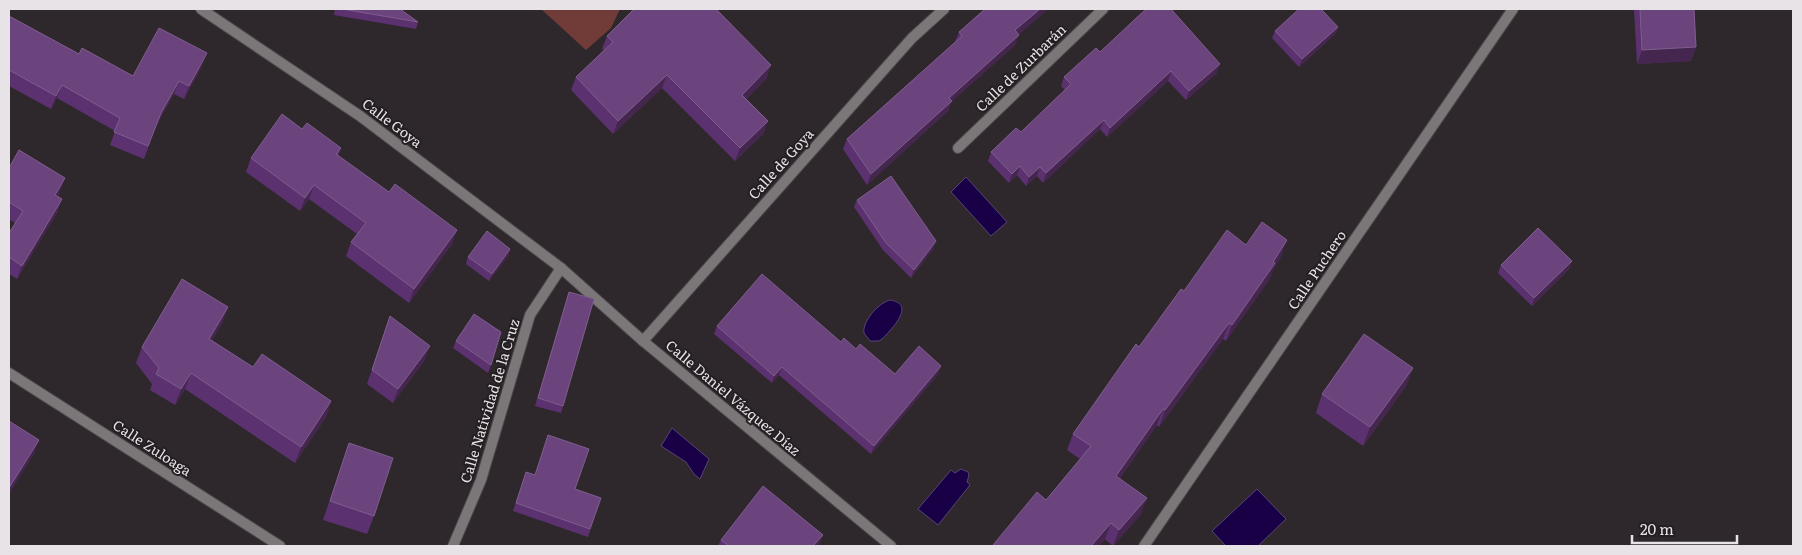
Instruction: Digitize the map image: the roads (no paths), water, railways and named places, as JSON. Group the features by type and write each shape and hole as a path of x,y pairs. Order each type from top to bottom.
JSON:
{"street":[{"name":"Calle Goya","path":"201,9 360,116 561,268"},
{"name":"Calle de Goya","path":"643,341 912,38 944,9"},
{"name":"Calle de Zurbarán","path":"958,148 1103,9"},
{"name":"Calle Puchero","path":"1144,546 1513,9"},
{"name":"Calle Daniel Vázquez Díaz","path":"561,268 643,341 878,542 891,546"},
{"name":"Calle Natividad de la Cruz","path":"453,546 481,480 530,315 561,268"},
{"name":"Calle Zuloaga","path":"9,373 280,546"}]}
